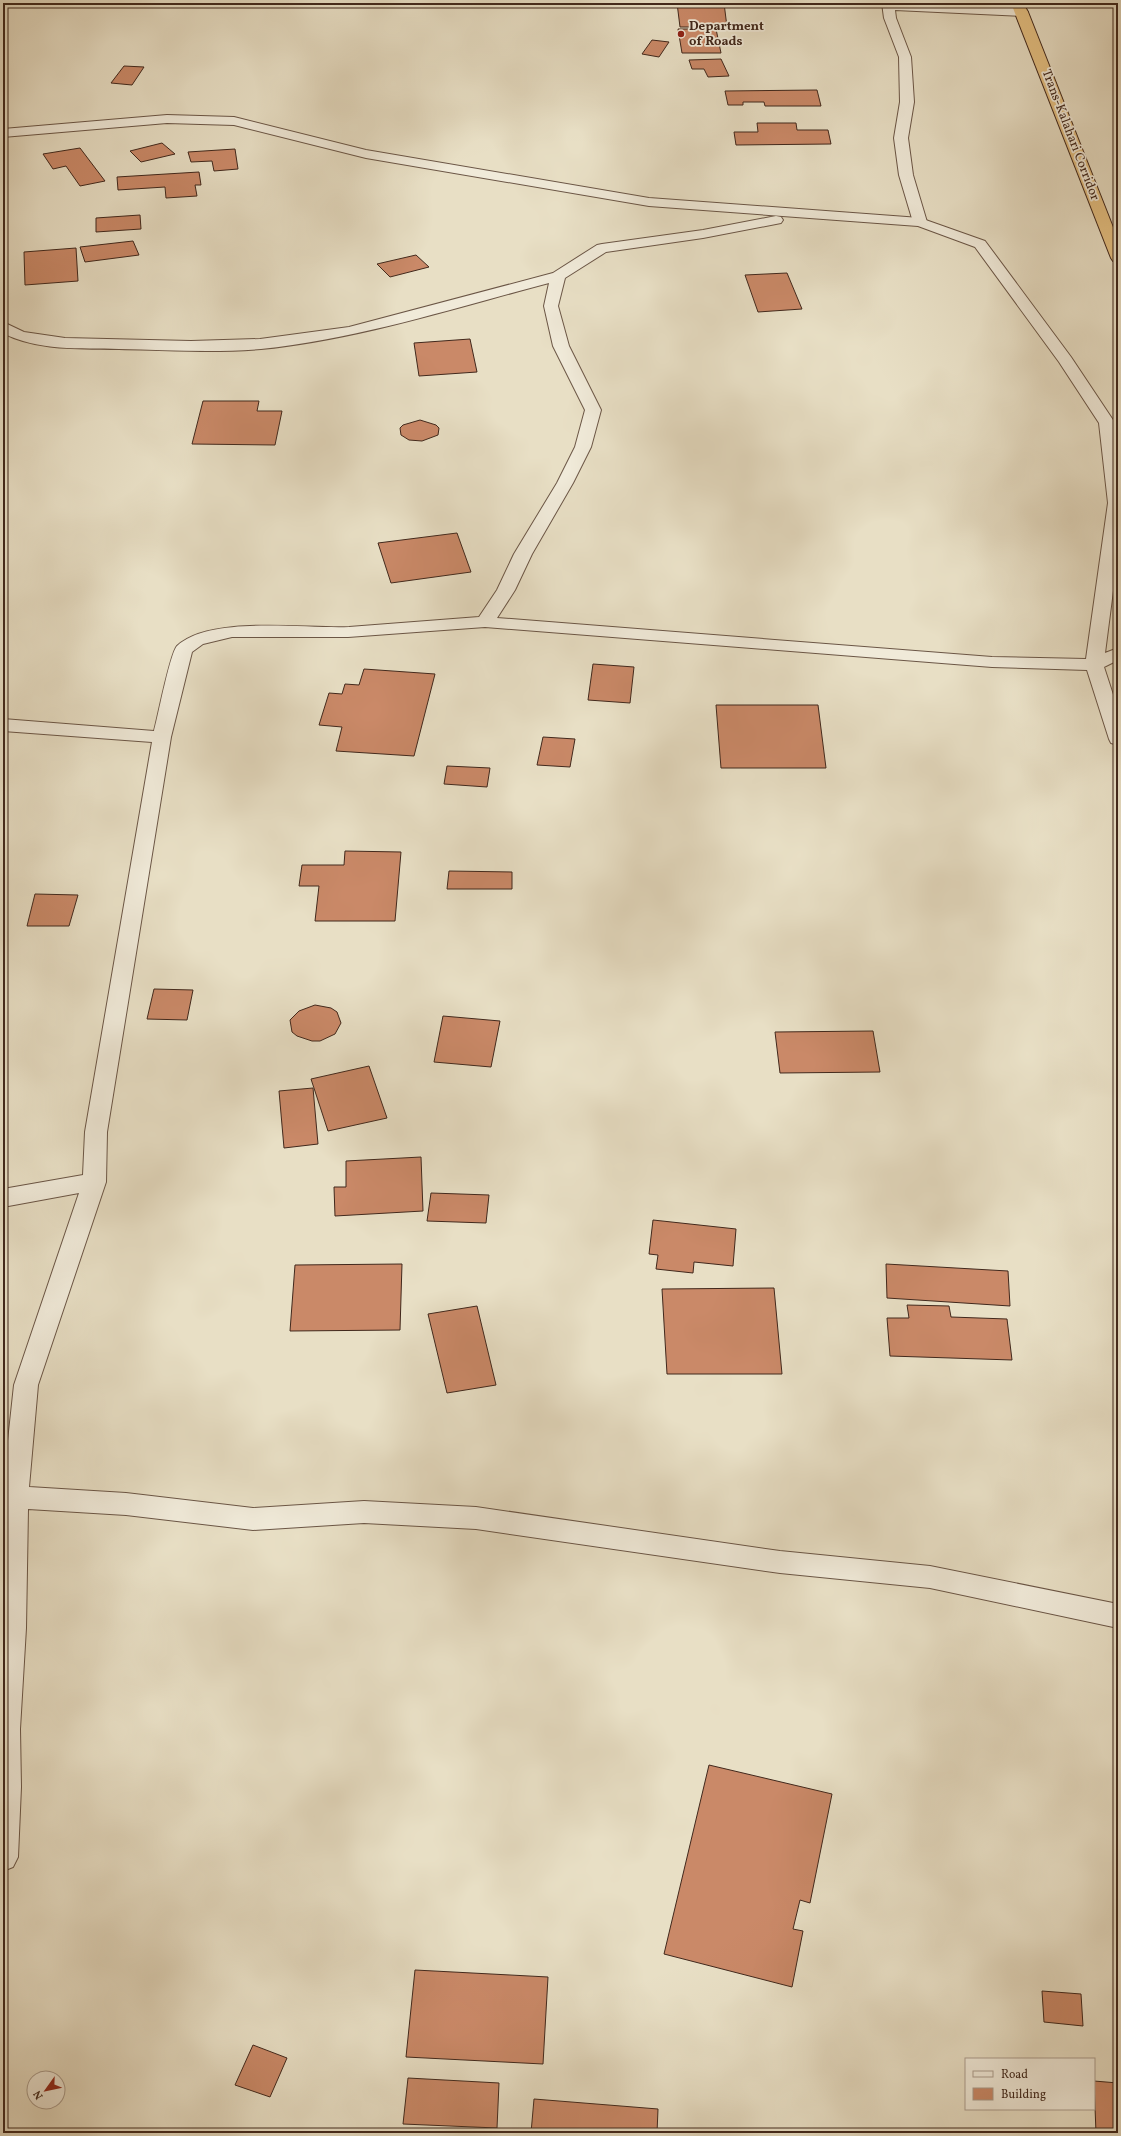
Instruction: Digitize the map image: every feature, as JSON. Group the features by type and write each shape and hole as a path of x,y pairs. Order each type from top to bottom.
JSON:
{"highway":[{"name":"Trans-Kalahari Corridor","path":"1021,6 1118,258"}],"street":[{"path":"920,222 906,175 901,138 906,102 905,57 890,18 889,5 1021,6"},
{"path":"3,133 167,119 234,121 366,154 649,202 920,222 980,244 1066,360 1107,423 1116,503 1094,665 1118,739"},
{"path":"3,327 20,336 65,343 191,346 260,344 350,330 558,276 602,248 703,234 805,214"},
{"path":"485,622 506,590 523,554 565,483 582,447 593,410 561,346 551,306 558,276"},
{"path":"3,1857 7,1788 6,1729 12,1628 16,1498 26,1385 94,1182 97,1124 162,737 183,650 197,640 211,635 232,632 348,632 485,622 992,662 1094,665 1118,653"},
{"path":"3,725 162,737"},
{"path":"3,1198 94,1182"},
{"path":"16,1498 126,1504 253,1519 364,1512 476,1518 780,1562 930,1577 1118,1616"}],"building":[{"path":"677,3 724,3 727,27 680,27"},
{"path":"678,29 716,29 721,53 682,53"},
{"path":"652,40 669,42 659,57 642,54"},
{"path":"721,59 729,76 708,77 704,69 692,69 689,60"},
{"path":"124,66 144,67 132,85 111,83"},
{"path":"817,90 821,106 765,106 764,102 743,102 743,105 728,105 725,91"},
{"path":"757,123 796,123 797,130 828,130 831,144 736,145 734,132 758,132"},
{"path":"162,143 175,154 141,162 130,151"},
{"path":"80,148 105,181 80,186 66,166 53,169 43,154"},
{"path":"235,149 238,169 214,171 212,161 191,162 188,152"},
{"path":"199,172 201,185 195,185 197,196 166,198 165,187 118,190 117,177"},
{"path":"140,215 141,229 96,232 96,218"},
{"path":"133,241 139,255 85,262 80,247"},
{"path":"76,248 78,281 25,285 24,252"},
{"path":"416,255 429,267 390,277 377,264"},
{"path":"787,273 802,309 758,312 745,275"},
{"path":"470,339 477,372 419,376 414,343"},
{"path":"203,401 259,401 257,411 282,411 275,445 192,444"},
{"path":"420,420 436,425 439,428 438,435 422,441 409,440 401,435 400,428 403,425"},
{"path":"457,533 471,572 391,583 378,543"},
{"path":"593,664 634,667 630,703 588,700"},
{"path":"364,669 435,674 414,756 336,751 342,727 319,725 329,693 342,694 345,684 359,685"},
{"path":"716,705 818,705 826,768 721,768"},
{"path":"543,737 575,739 570,767 537,765"},
{"path":"447,766 490,768 487,787 444,784"},
{"path":"345,851 401,852 395,921 315,921 319,886 299,886 302,865 344,865"},
{"path":"449,871 512,872 512,889 447,889"},
{"path":"35,894 78,895 69,926 27,926"},
{"path":"154,989 193,990 187,1020 147,1019"},
{"path":"315,1005 331,1008 337,1012 341,1023 335,1034 320,1041 312,1041 297,1036 292,1032 290,1020 299,1011"},
{"path":"443,1016 500,1021 491,1067 434,1062"},
{"path":"873,1031 880,1072 780,1073 775,1032"},
{"path":"369,1066 387,1118 328,1131 311,1079"},
{"path":"313,1088 318,1144 284,1148 279,1091"},
{"path":"421,1157 423,1211 335,1216 334,1187 346,1187 346,1161"},
{"path":"431,1193 489,1195 486,1223 427,1221"},
{"path":"653,1220 736,1229 733,1266 694,1262 693,1273 656,1269 658,1255 649,1254"},
{"path":"402,1264 400,1330 290,1331 295,1265"},
{"path":"886,1264 1008,1271 1010,1306 887,1298"},
{"path":"774,1288 782,1374 667,1374 662,1289"},
{"path":"907,1305 949,1306 951,1317 1007,1319 1012,1360 890,1356 887,1318 909,1318"},
{"path":"477,1306 496,1385 447,1393 428,1314"},
{"path":"709,1765 832,1794 810,1903 800,1900 793,1929 803,1931 792,1987 664,1954"},
{"path":"415,1970 548,1977 543,2064 406,2057"},
{"path":"1042,1991 1081,1994 1083,2026 1044,2022"},
{"path":"253,2045 287,2058 270,2097 235,2085"},
{"path":"408,2078 499,2083 497,2128 403,2124"},
{"path":"1095,2081 1118,2083 1118,2133 1096,2133"},
{"path":"534,2099 658,2109 657,2133 531,2133"}],"place":[{"name":"Department of Roads","path":"681,34"}]}
